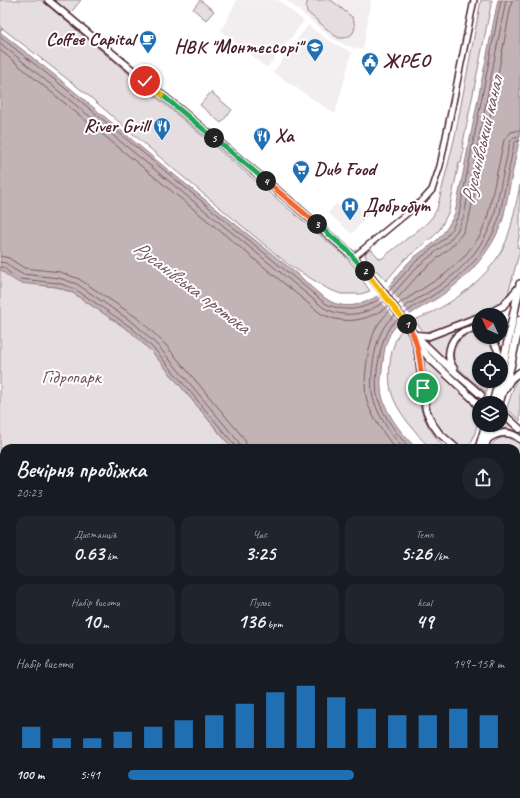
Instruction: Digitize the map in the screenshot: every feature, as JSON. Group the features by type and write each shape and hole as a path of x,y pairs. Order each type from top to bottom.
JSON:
{"highway":[{"path":"506,352 520,285"},
{"path":"502,396 510,368 520,320"},
{"path":"483,444 485,432"},
{"path":"483,444 489,432"}],"main road":[{"path":"48,0 290,201 354,257 413,333 440,360 481,395"},
{"path":"499,308 503,306 520,285"},
{"path":"413,333 429,336 472,320"},
{"path":"469,384 451,365 449,357 450,348 454,339 461,332 472,330"},
{"path":"413,333 417,344 426,410 439,433 451,444"},
{"path":"417,344 472,398"},
{"path":"503,392 511,379 520,372"},
{"path":"508,418 517,424 520,429"},
{"path":"482,432 483,444"},
{"path":"483,444 496,434 504,432 512,434 520,439"}],"street":[{"path":"354,257 423,200 432,190 440,166 474,0"}],"shaded area":[{"path":"237,0 278,0 304,21 267,68 221,31"},
{"path":"286,0 371,0 363,50 347,46 332,38"},
{"name":"НВК \"Монтессорі\"","path":"308,25 329,41 352,52 335,114 273,72"},
{"name":"Добробут","path":"350,199 368,215 352,234 328,213 336,204 342,208"}],"green space":[{"path":"0,0 41,0 346,257 362,276 361,278 370,291 361,294 341,294 328,289 289,265 89,96 2,28 0,32"},
{"path":"49,0 81,0 68,16"},
{"path":"200,0 214,11 206,20 193,9"},
{"path":"308,0 331,0 352,17 355,27 353,33 344,38 339,38 334,35 307,12 306,7"},
{"path":"481,0 492,0 462,148 464,149 461,163 459,163 449,211 440,229 433,237 405,259 386,281 368,262 365,255 366,252 371,249 381,259 427,223 437,209 455,136"},
{"path":"211,92 232,110 221,123 200,105"},
{"path":"520,185 520,232 517,247 520,248 520,250 508,294 492,308 472,308 472,316 429,332 424,332 414,320 442,307 469,288 481,277 500,253 507,239"},
{"name":"Гідропарк","path":"0,269 8,276 39,285 57,287 73,293 130,331 153,353 229,444 0,444"},
{"path":"403,328 412,344 416,362 419,400 422,414 432,432 442,444 425,443 404,417 393,397 389,376 392,350"},
{"path":"459,329 449,344 446,352 446,361 427,341"},
{"path":"472,334 472,344 493,344 494,349 494,352 472,352 472,381 461,371 454,358 454,351 457,344 466,336"},
{"path":"424,357 472,404 472,432 475,432 471,444 458,444 443,433 432,414 427,392"},
{"path":"520,375 520,421 511,412 508,413 508,404 516,380"},
{"path":"481,388 487,388 486,396 481,396 485,391"},
{"path":"508,422 520,434 508,430"},
{"path":"507,437 520,444 493,444 501,438"}],"water":[{"path":"498,0 520,0 520,136 503,219 492,243 477,264 458,283 400,322 390,334 386,342 381,382 382,397 394,421 404,436 412,444 229,444 153,353 130,331 73,293 57,287 19,283 0,269 0,32 57,77 167,169 302,278 311,287 335,304 358,304 366,302 380,294 410,261 438,239 445,231 455,213"}],"pier":[{"path":"387,286 411,316 400,325 376,294"}],"place":[{"name":"Coffee Capital","path":"148,54"},
{"name":"НВК \"Монтессорі\"","path":"315,62"},
{"name":"ЖРЕО","path":"370,76"},
{"name":"River Grill","path":"162,141"},
{"name":"Ха","path":"262,151"},
{"name":"Dub Food","path":"301,184"},
{"name":"Добробут","path":"350,221"}],"route":[{"path":"145,81 354,257 413,332 417,344 423,388"}],"water label":[{"name":"Русанівський канал","path":"482,140"},
{"name":"Русанівська протока","path":"192,287"}]}
